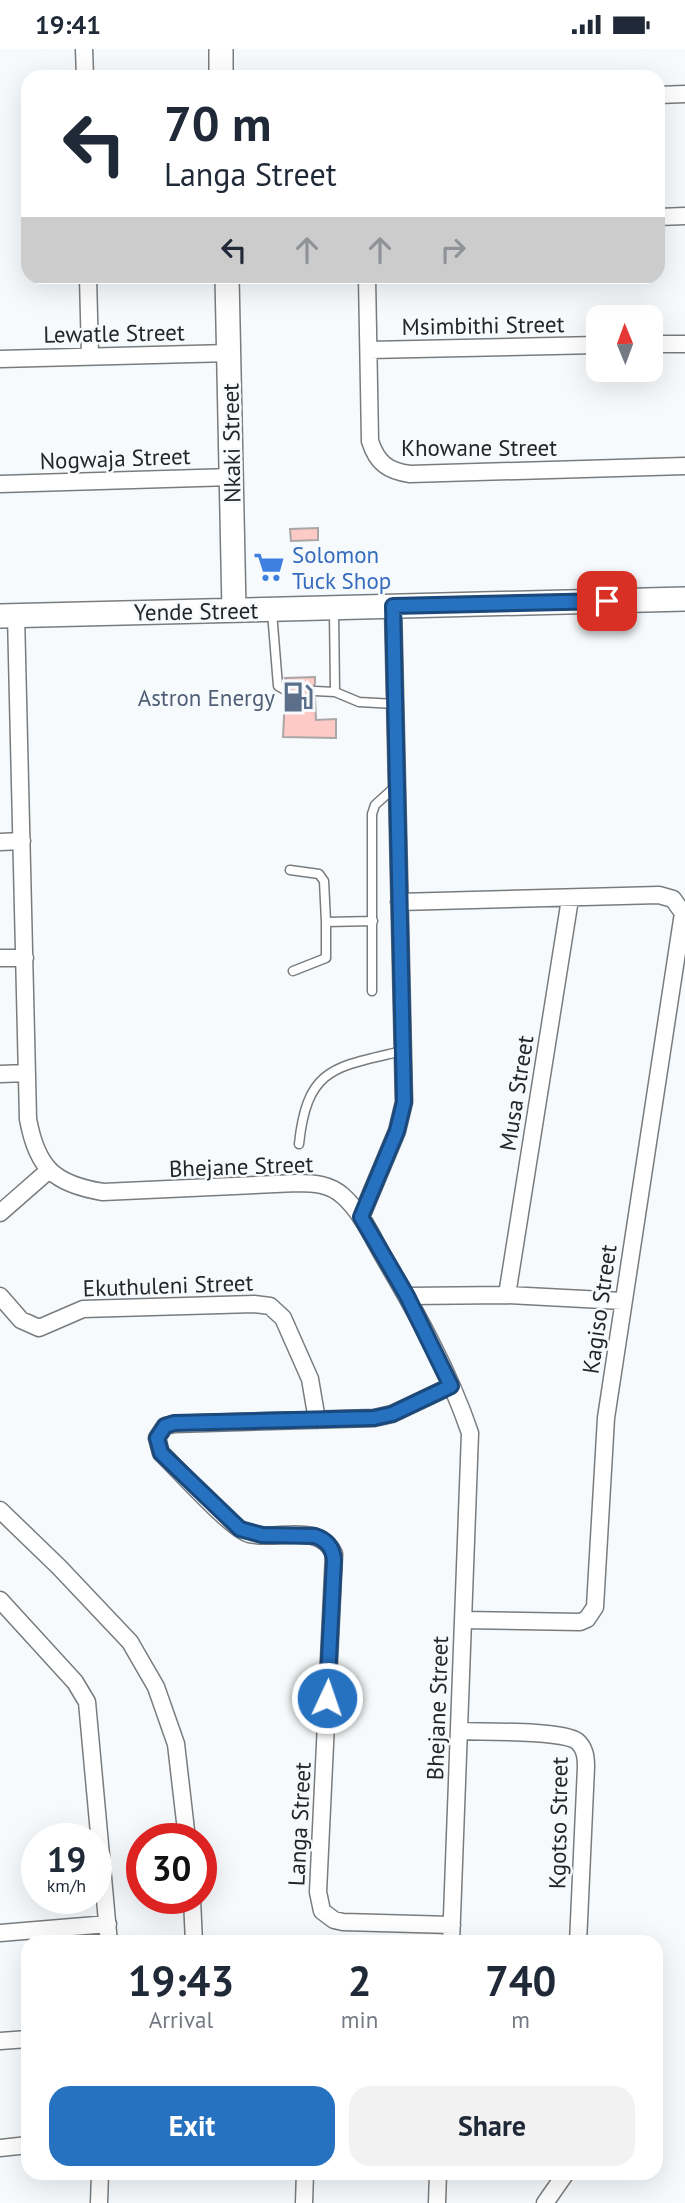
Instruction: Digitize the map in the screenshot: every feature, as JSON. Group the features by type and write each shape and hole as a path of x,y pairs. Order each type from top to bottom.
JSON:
{"street":[{"path":"84,49 85,70"},
{"path":"221,49 222,70"},
{"path":"665,95 685,94"},
{"path":"665,217 685,216"},
{"path":"88,284 90,356"},
{"name":"Nkaki Street","path":"227,284 234,611"},
{"name":"Khowane Street","path":"367,284 370,441 379,461 397,472 410,474 685,466"},
{"path":"663,344 685,344"},
{"name":"Msimbithi Street","path":"369,350 586,345"},
{"name":"Lewatle Street","path":"0,359 230,353"},
{"name":"Nogwaja Street","path":"0,484 232,477"},
{"name":"Yende Street","path":"8,615 685,599"},
{"path":"361,1217 402,1115 393,606"},
{"path":"0,1213 48,1171 32,1142 28,1119 22,841 8,615"},
{"path":"0,842 22,841"},
{"name":"Kagiso Street","path":"463,1620 580,1622 592,1614 597,1596 606,1426 622,1301 683,921 677,903 659,895 570,899"},
{"path":"399,902 570,899"},
{"name":"Musa Street","path":"507,1295 570,899"},
{"path":"0,958 24,958"},
{"path":"0,1074 27,1073"},
{"name":"Bhejane Street","path":"48,1171 81,1188 103,1192 315,1183 334,1190 361,1217 407,1296 451,1386 467,1425 471,1446 451,1935"},
{"path":"407,1296 507,1295 622,1301"},
{"name":"Ekuthuleni Street","path":"0,1296 21,1320 39,1328 83,1308 254,1304 270,1306 282,1318 310,1379 317,1420"},
{"name":"Langa Street","path":"451,1386 384,1416 174,1423 160,1431 158,1446 161,1453 240,1529 262,1535 315,1536 327,1542 334,1554 318,1892 322,1911 334,1920 343,1922 452,1926"},
{"path":"0,1510 130,1641 156,1687 176,1744 185,1823"},
{"path":"0,1599 75,1682 87,1702 108,1935"},
{"name":"Kgotso Street","path":"460,1731 558,1735 578,1742 584,1749 586,1767 578,1935"},
{"path":"193,1914 194,1935"},
{"path":"0,1924 0,1933 107,1924"},
{"path":"0,2041 21,2040"},
{"path":"0,2148 21,2146"},
{"path":"99,2203 100,2180"},
{"path":"304,2203 305,2180"},
{"path":"437,2203 438,2180"},
{"path":"545,2203 561,2180"}],"lane":[{"path":"334,607 335,692"},
{"path":"272,609 278,686 285,690"},
{"path":"315,691 335,692 359,702 395,704"},
{"path":"372,991 372,814 375,805 397,785"},
{"path":"290,870 319,874 324,881 327,922 326,958 293,971"},
{"path":"327,922 373,921"},
{"path":"299,1144 310,1091 322,1079 354,1064 402,1052"}],"building":[{"path":"318,528 318,540 291,541 290,529"},
{"path":"315,677 315,684 309,691 315,698 316,720 336,719 336,738 283,737 285,696 291,691 285,678"}],"place":[{"name":"Solomon Tuck Shop","path":"269,567"},
{"name":"Astron Energy","path":"298,697"}],"route":[{"path":"327,1698 334,1560 331,1548 323,1538 315,1536 246,1533 161,1453 157,1438 165,1426 174,1423 374,1418 392,1414 451,1386 407,1296 361,1217 397,1131 404,1102 393,606 607,601"}]}
